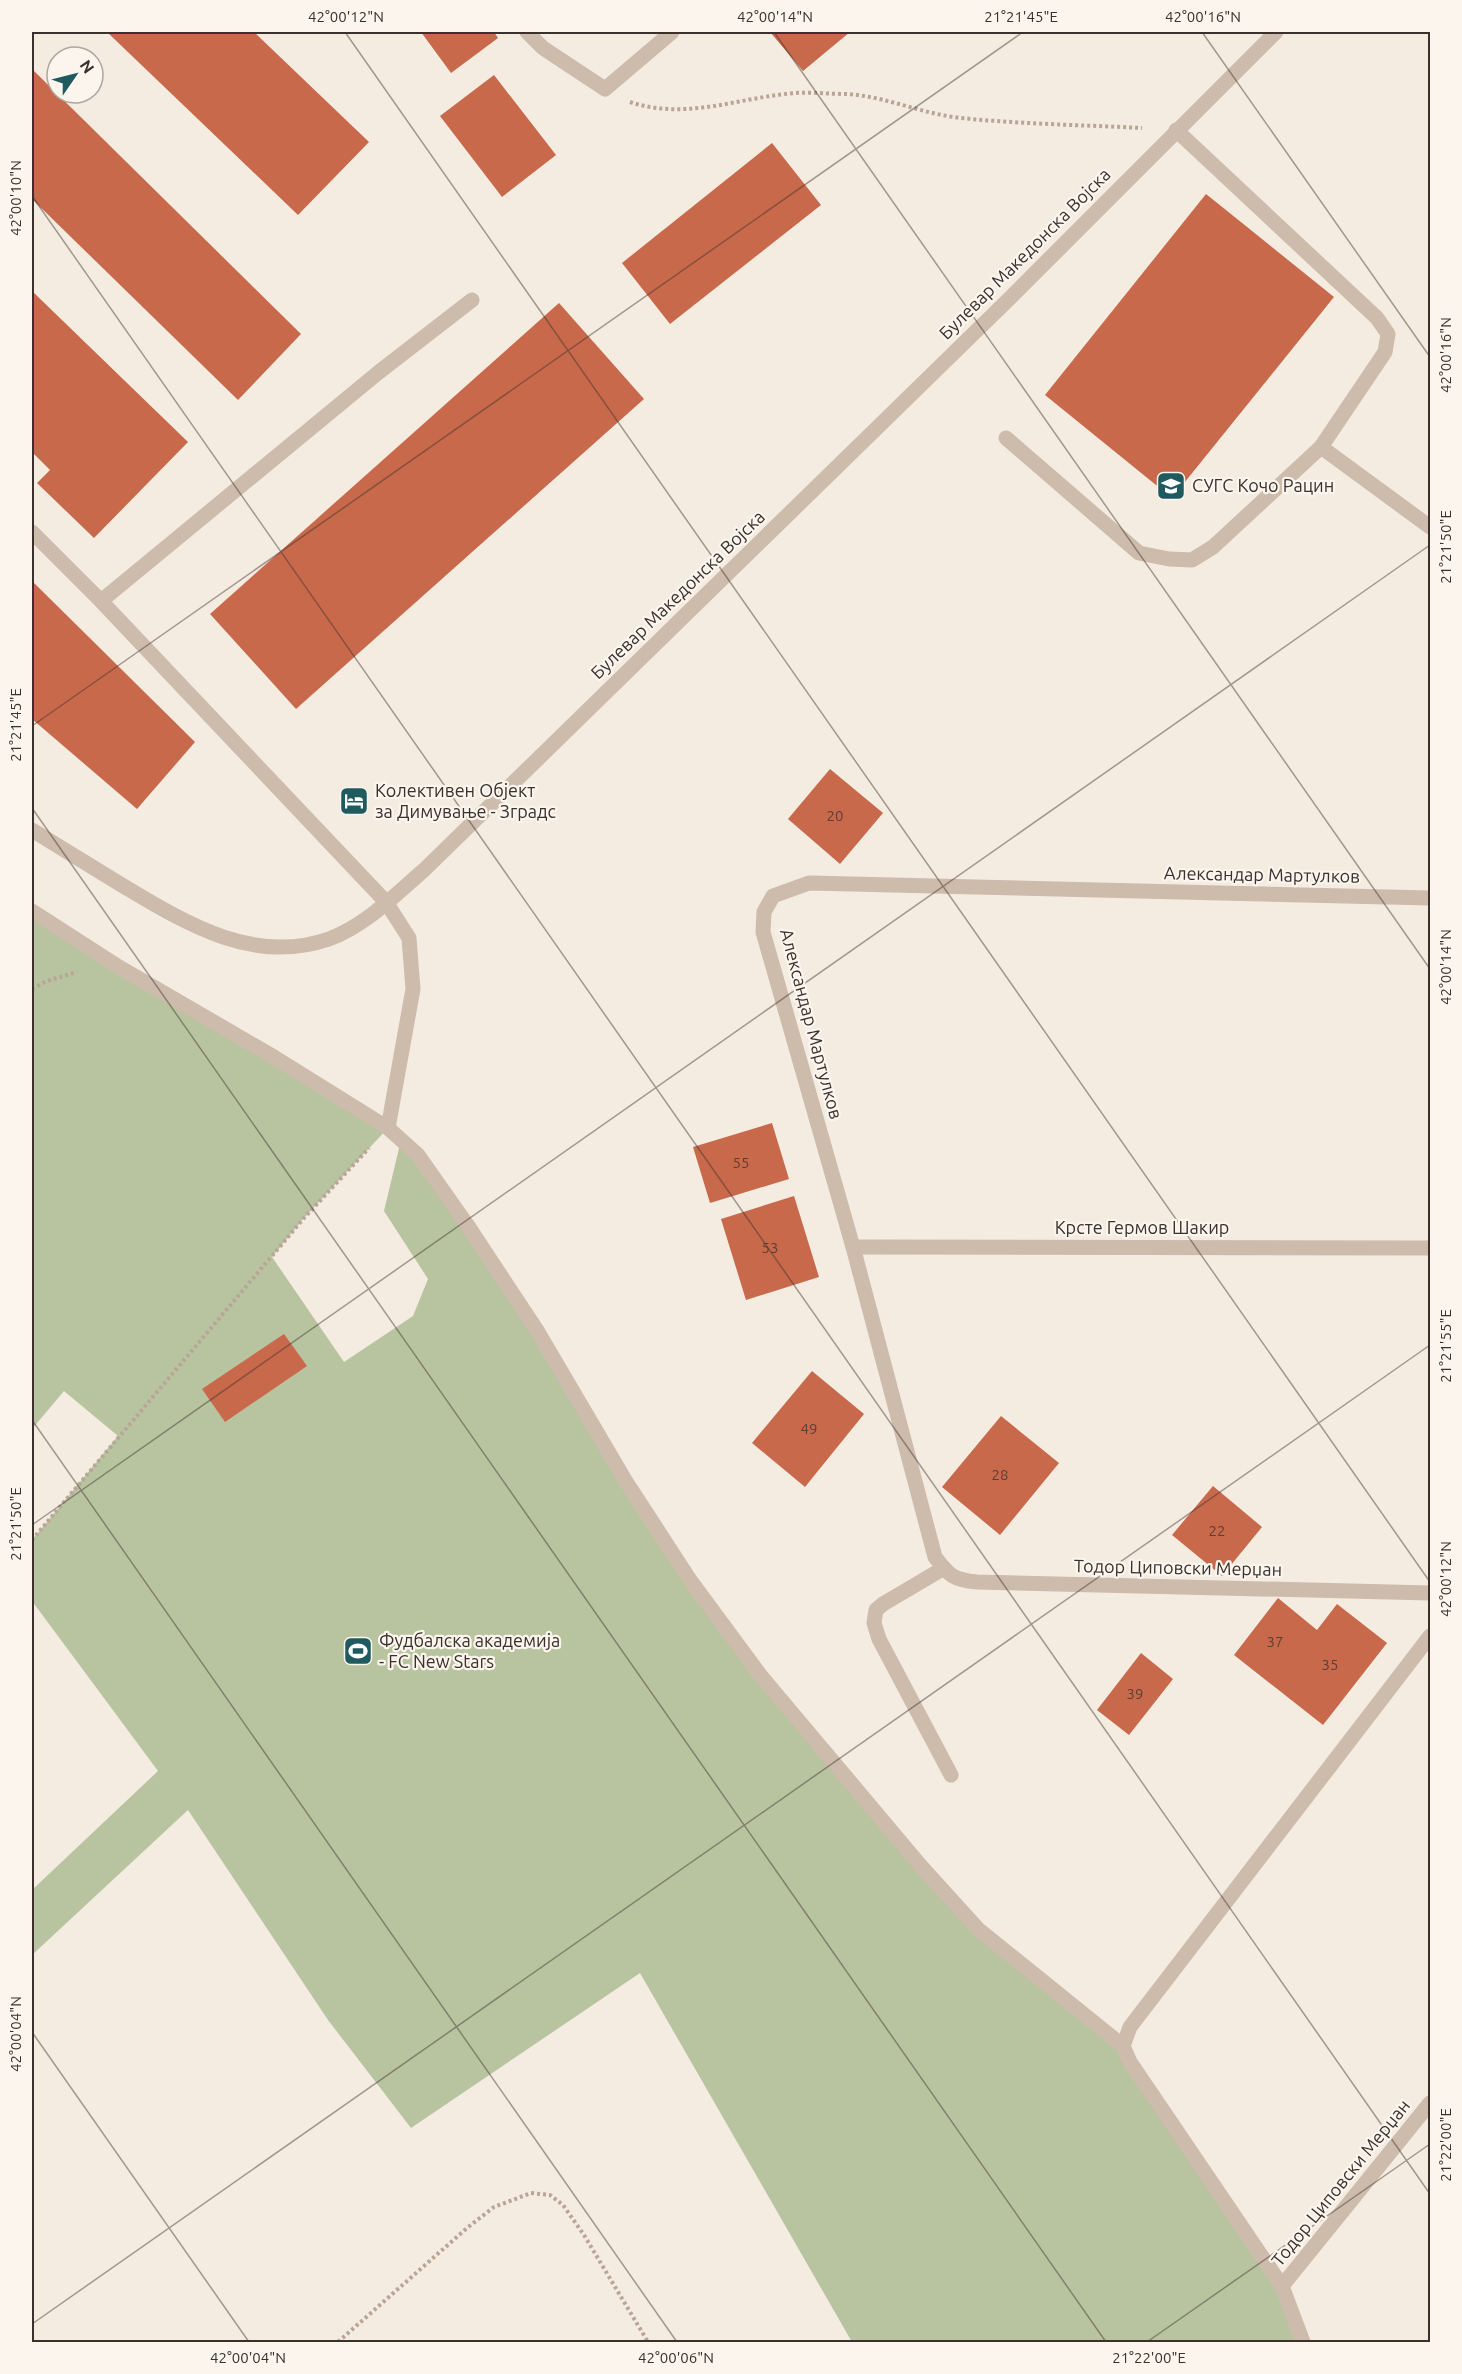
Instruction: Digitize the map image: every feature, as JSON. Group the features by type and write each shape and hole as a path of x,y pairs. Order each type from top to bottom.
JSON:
{"street":[{"path":"527,32 543,48 605,88 672,32"},
{"name":"Булевар Македонска Војска","path":"32,830 185,923 225,939 256,947 279,948 329,939 356,926 424,870 992,316 1276,32"},
{"path":"1006,438 1139,553 1169,560 1192,560 1213,547 1321,447 1385,352 1388,334 1377,318 1176,130"},
{"path":"101,601 379,372 472,300"},
{"path":"1321,447 1431,528"},
{"path":"32,532 101,601 386,902 409,938 413,988 388,1128"},
{"name":"Александар Мартулков","path":"939,1563 853,1247 763,932 764,912 773,896 809,883 1431,898"},
{"path":"32,910 119,967 274,1057 388,1128 418,1155 538,1332 631,1490 690,1580 761,1676 978,1929 1123,2046 1131,2062 1282,2286 1303,2343"},
{"name":"Крсте Гермов Шакир","path":"853,1247 1431,1248"},
{"path":"939,1563 876,1610 874,1623 879,1639 951,1775"},
{"name":"Тодор Циповски Мерџан","path":"939,1563 953,1578 977,1582 1431,1593"},
{"path":"1123,2046 1130,2026 1431,1636"},
{"name":"Тодор Циповски Мерџан","path":"1282,2286 1431,2103"}],"path":[{"path":"605,88 624,100 650,109 711,108 795,93 849,94 884,99 920,110 959,118 1176,130"},
{"path":"32,989 71,973 119,967"},
{"path":"32,1540 304,1218 388,1128"},
{"path":"338,2343 467,2228 494,2207 531,2193 550,2195 563,2205 584,2235 648,2343"}],"green space":[{"path":"32,911 388,1128 304,1218 272,1257 344,1362 413,1316 428,1279 384,1211 401,1140 418,1155 690,1580 957,1907 1123,2046 1282,2286 1303,2342 852,2342 640,1973 411,2128 328,2020 188,1810 32,1955 32,1890 158,1771 32,1601 32,1540 118,1436 64,1391 32,1429"}],"building":[{"path":"107,32 254,32 369,142 298,215"},
{"path":"421,32 494,32 498,38 451,73"},
{"path":"770,32 850,32 803,71"},
{"path":"32,69 45,82 45,105 69,105 301,334 238,400 32,199"},
{"path":"494,75 556,155 502,197 440,116"},
{"path":"772,143 821,205 670,324 622,263"},
{"path":"1206,194 1334,297 1172,498 1045,395"},
{"path":"32,291 188,442 94,538 37,483 50,470 32,452"},
{"path":"559,303 644,399 296,709 210,614"},
{"path":"32,581 195,742 137,809 32,719"},
{"path":"830,769 883,813 840,864 788,819"},
{"path":"772,1123 789,1179 710,1203 693,1147"},
{"path":"794,1196 819,1277 746,1300 721,1219"},
{"path":"284,1334 307,1366 225,1422 202,1389"},
{"path":"812,1371 864,1414 805,1487 752,1443"},
{"path":"1001,1416 1059,1463 1000,1535 942,1487"},
{"path":"1213,1486 1262,1527 1222,1576 1172,1535"},
{"path":"1278,1598 1317,1630 1337,1604 1387,1643 1323,1725 1234,1655"},
{"path":"1141,1653 1173,1679 1129,1735 1097,1710"}],"place":[{"name":"СУГС Кочо Рацин","path":"1171,486"},
{"name":"Колективен Објект за Димување - Зградс","path":"354,801"},
{"name":"Фудбалска академија - FC New Stars","path":"358,1651"}]}
